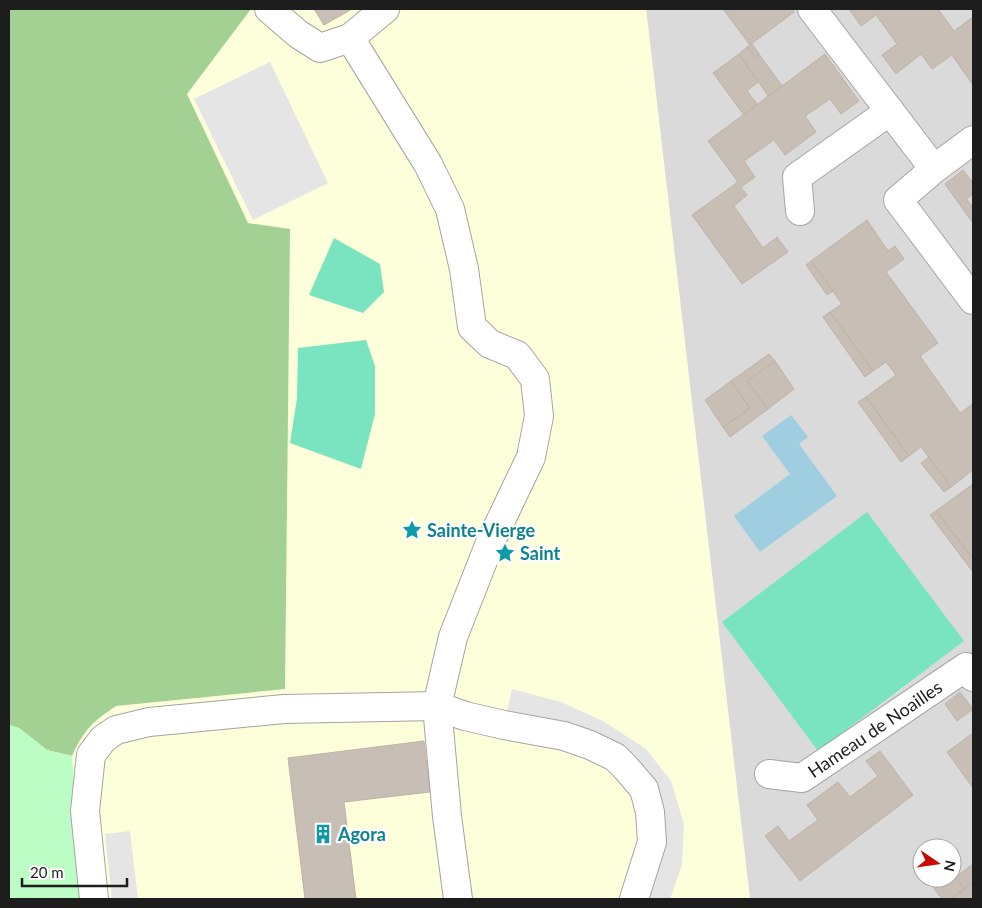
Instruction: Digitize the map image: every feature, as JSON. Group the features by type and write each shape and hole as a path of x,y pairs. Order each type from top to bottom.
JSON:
{"street":[{"path":"269,9 298,34 320,48 350,38 385,9"},
{"path":"812,9 934,169"},
{"path":"350,38 428,164 450,209 464,269 472,327 490,344 517,355 535,379 539,416 531,457 490,542 456,628 437,706 447,816 458,899"},
{"path":"800,211 797,177 890,111"},
{"path":"973,140 934,169 898,200 973,300"},
{"name":"Hameau de Noailles","path":"769,774 802,778 966,667 973,677"},
{"path":"94,899 85,811 91,755 103,739 116,730 149,722 284,708 437,706 465,716 564,736 590,745 614,757 626,768 644,789 650,812 652,842 634,899"}],"shaded area":[{"path":"9,9 646,9 750,899 9,899"},
{"path":"646,9 973,9 973,899 750,899"},
{"path":"270,62 328,183 253,220 194,99"},
{"path":"512,689 561,702 603,721 646,749 671,781 684,824 682,865 670,899 634,899 652,842 626,768 504,725"},
{"path":"130,831 138,899 112,899 105,834"}],"green space":[{"path":"9,9 251,9 187,94 248,223 290,229 285,689 116,706 90,727 72,756 47,750 19,728 9,725"},
{"path":"334,238 380,264 384,292 363,313 309,295"},
{"path":"366,340 375,366 375,414 361,469 290,443 297,398 298,348"},
{"path":"867,512 964,641 818,751 722,622"},
{"path":"9,725 19,728 47,750 72,756 84,899 9,899"}],"water":[{"path":"791,415 808,437 799,444 837,496 760,552 734,516 790,474 762,436"}],"building":[{"path":"314,9 352,9 324,25"},
{"path":"723,9 792,9 794,12 750,45"},
{"path":"849,9 938,9 954,31 973,17 973,85 952,55 932,69 921,54 896,74 882,55 897,44 876,15 861,26"},
{"path":"752,44 759,54 755,57 747,47"},
{"path":"747,47 755,57 759,54 782,86 768,96 739,54"},
{"path":"739,54 758,82 747,91 757,104 744,115 713,73"},
{"path":"825,54 859,101 841,114 830,99 805,116 816,132 785,155 774,140 744,161 755,177 741,187 747,195 734,206 763,248 777,237 788,252 742,284 692,215 738,182 708,141"},
{"path":"963,170 973,183 973,194 967,199 973,208 973,223 945,184"},
{"path":"867,220 888,251 895,246 904,259 886,272 938,343 920,356 960,413 973,404 973,470 951,487 921,447 909,456 866,397 896,375 886,362 873,371 830,312 842,304 811,261"},
{"path":"811,261 833,291 827,295 806,265"},
{"path":"830,312 873,371 865,377 823,317"},
{"path":"769,354 775,361 747,381 768,409 730,437 723,427 750,408 731,381"},
{"path":"775,361 794,389 768,409 747,381"},
{"path":"731,381 750,408 723,427 705,400"},
{"path":"866,397 909,456 901,462 858,402"},
{"path":"929,457 951,487 944,492 921,463"},
{"path":"973,484 973,559 936,511"},
{"path":"936,511 973,559 973,572 930,515"},
{"path":"960,692 973,709 957,721 945,704"},
{"path":"973,733 973,788 947,752"},
{"name":"Agora","path":"424,741 430,792 344,802 356,899 305,899 288,758"},
{"path":"880,751 913,795 800,881 765,836 778,826 789,841 818,820 807,805 838,782 850,797 878,776 866,761"},
{"path":"973,864 973,882 964,889 962,886 962,872"},
{"path":"973,882 973,899 951,899 964,889"},
{"path":"962,886 964,889 951,899 942,899 934,888 962,888"}],"place":[{"name":"Sainte-Vierge","path":"412,530"},
{"name":"Saint","path":"505,553"},
{"name":"Agora","path":"323,834"}]}
